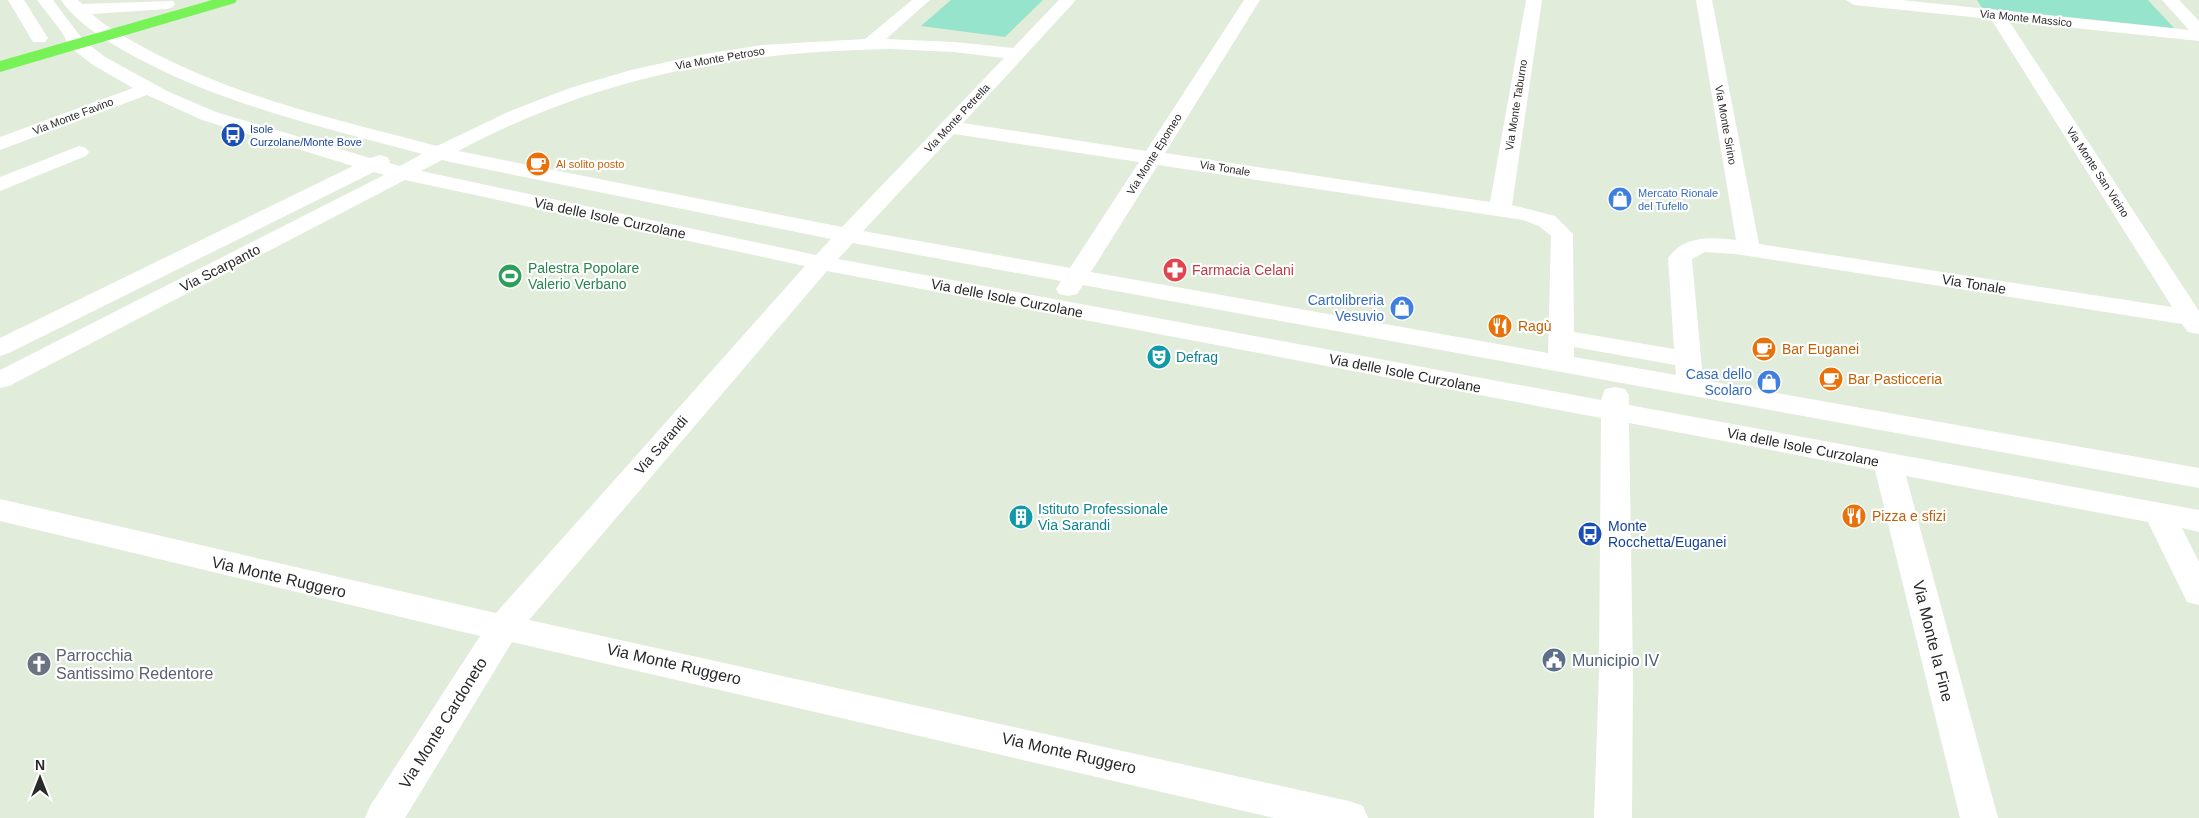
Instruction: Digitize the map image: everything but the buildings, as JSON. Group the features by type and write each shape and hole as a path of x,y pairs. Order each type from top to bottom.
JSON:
{"main road":[{"path":"99,29 166,4 183,0"},
{"path":"0,67 72,36 229,0"},
{"path":"0,50 39,38 72,36"}],"street":[{"path":"16,0 39,38"},
{"name":"Via delle Isole Curzolane","path":"45,0 72,36 99,61 147,89 209,116 371,166 404,174 822,263 2199,521"},
{"path":"872,42 922,0"},
{"name":"Via Monte Petrella","path":"822,263 846,235 1068,0"},
{"name":"Via Monte Epomeo","path":"1056,307 1252,0"},
{"name":"Via Monte Taburno","path":"1500,210 1534,0"},
{"name":"Via Monte Sirino","path":"1704,0 1749,249"},
{"name":"Via Monte Massico","path":"1854,0 2199,36"},
{"path":"2170,0 2199,31"},
{"path":"72,4 117,8 166,4"},
{"name":"Via delle Isole Curzolane","path":"72,4 99,29 171,68 238,96 410,147 440,154 846,235 2199,478"},
{"name":"Via Monte San Vicino","path":"1997,15 2196,322"},
{"name":"Via Monte Petroso","path":"440,154 503,121 583,90 645,73 757,51 872,42 934,44 1017,54"},
{"name":"Via Monte Favino","path":"0,144 147,89"},
{"name":"Via Tonale","path":"949,127 1500,210 1541,218 1562,234 1561,337"},
{"name":"Via Scarpanto","path":"0,348 410,147"},
{"path":"0,185 79,152"},
{"name":"Via Scarpanto","path":"0,380 371,192 440,154"},
{"path":"339,182 371,192"},
{"name":"Via Tonale","path":"1688,359 1680,258 1687,249 1705,245 1749,249 2196,322"},
{"name":"Via Sarandi","path":"503,628 545,577 822,263"},
{"path":"1561,363 1561,337 1688,359 1690,386"},
{"path":"1613,818 1616,653 1614,412 1616,373"},
{"path":"1946,433 1962,476"},
{"name":"Via Monte la Fine","path":"1888,464 1978,818"},
{"name":"Via Monte Ruggero","path":"0,510 503,628 575,642 1349,818"},
{"path":"2159,514 2199,593"},
{"name":"Via Monte Cardoneto","path":"384,818 503,628"}],"shaded area":[{"path":"951,0 1043,0 1005,37 921,26"},
{"path":"1977,0 2148,0 2174,28 1982,8"}],"place":[{"name":"Isole Curzolane/Monte Bove","path":"233,135"},
{"name":"Al solito posto","path":"538,164"},
{"name":"Mercato Rionale del Tufello","path":"1620,199"},
{"name":"Farmacia Celani","path":"1175,270"},
{"name":"Palestra Popolare Valerio Verbano","path":"510,276"},
{"name":"Cartolibreria Vesuvio","path":"1402,308"},
{"name":"Ragù","path":"1500,326"},
{"name":"Bar Euganei","path":"1764,349"},
{"name":"Defrag","path":"1159,357"},
{"name":"Bar Pasticceria","path":"1831,379"},
{"name":"Casa dello Scolaro","path":"1769,382"},
{"name":"Pizza e sfizi","path":"1854,516"},
{"name":"Istituto Professionale Via Sarandi","path":"1021,517"},
{"name":"Monte Rocchetta/Euganei","path":"1590,534"},
{"name":"Municipio IV","path":"1554,660"},
{"name":"Parrocchia Santissimo Redentore","path":"39,664"}]}
